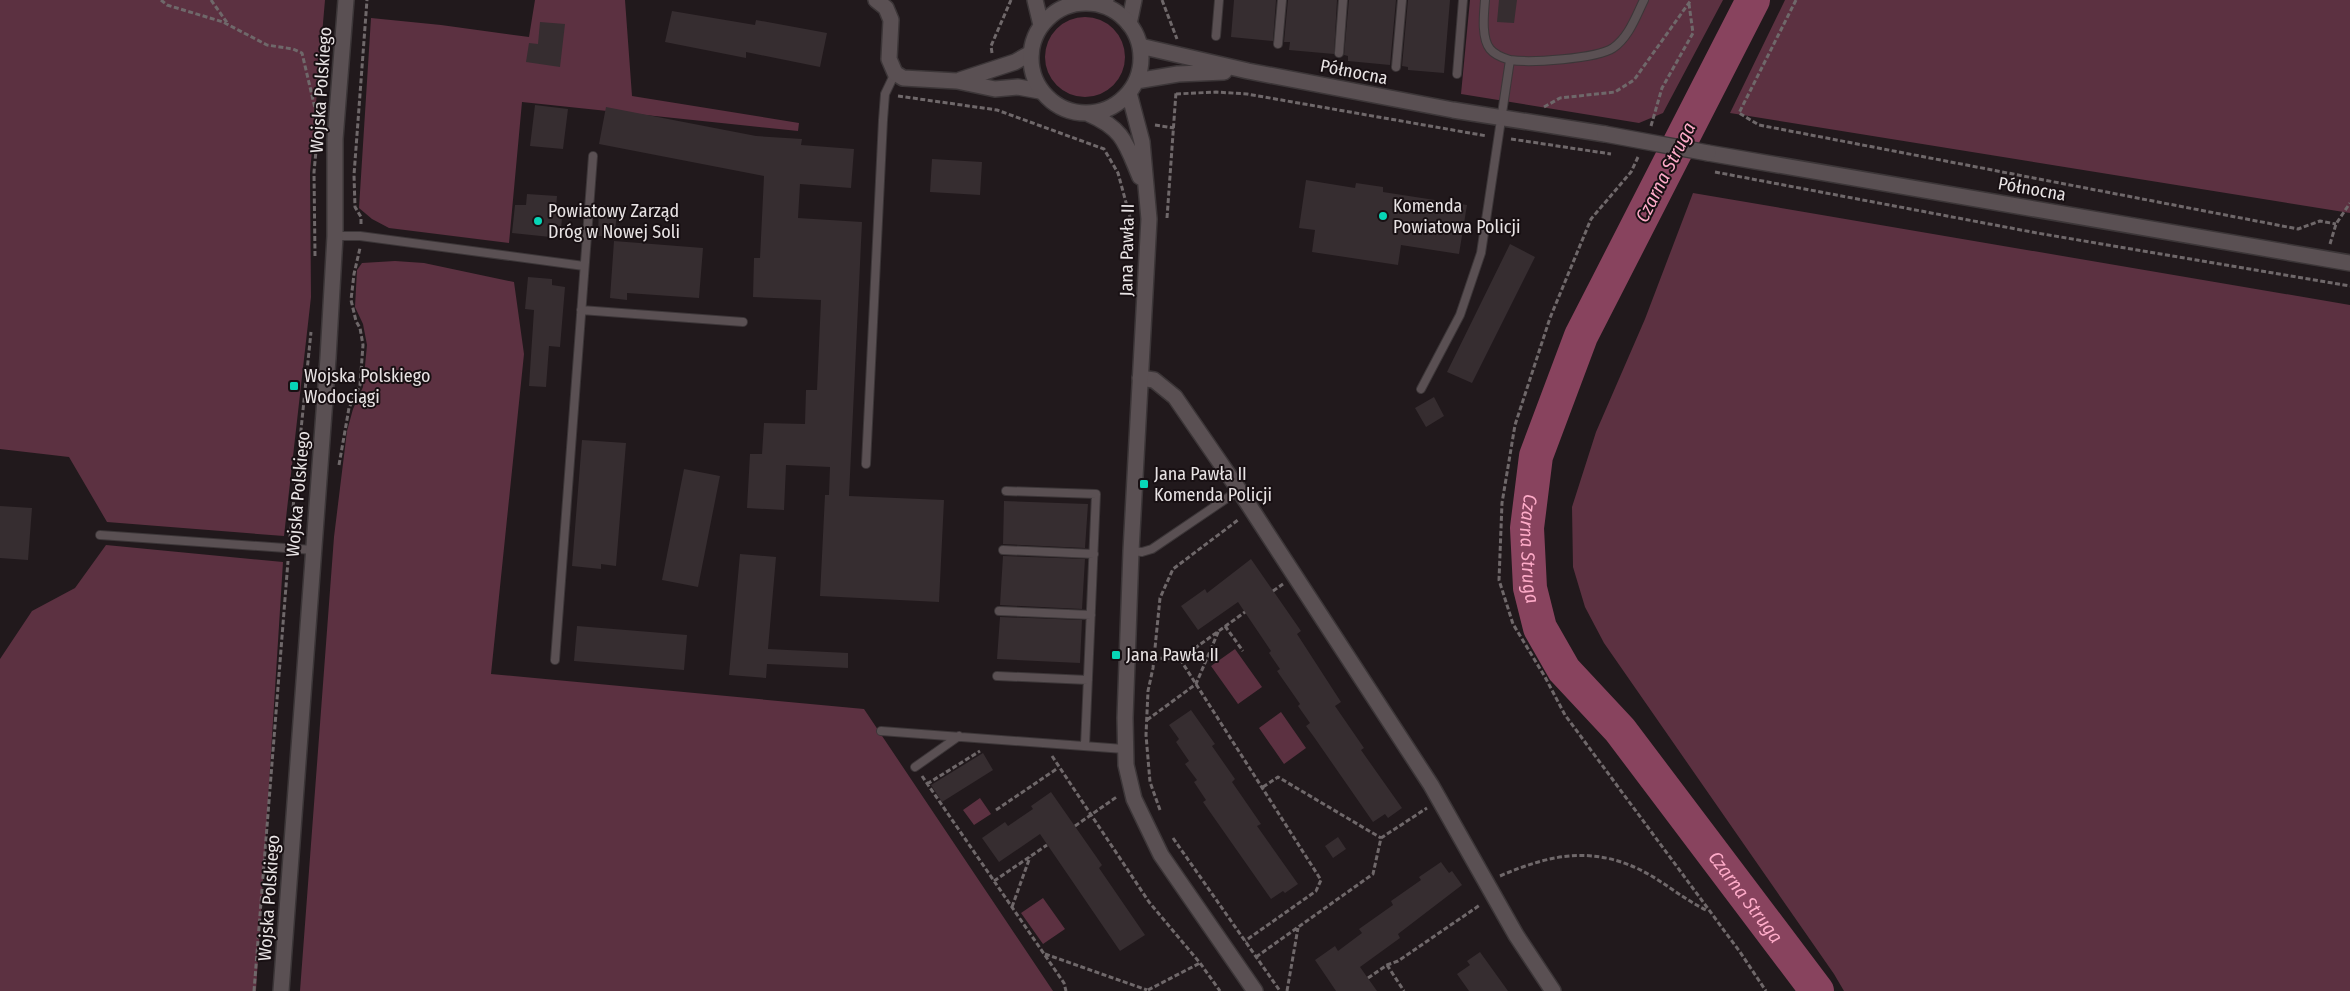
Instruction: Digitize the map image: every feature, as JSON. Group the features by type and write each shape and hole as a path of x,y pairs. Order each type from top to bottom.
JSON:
{"street":[{"name":"Wojska Polskiego","path":"281,991 328,358 335,236 335,139 346,0"},
{"path":"876,0 886,8 891,20 889,59 895,73 903,78 957,81 995,89 1018,87 1040,91"},
{"path":"1035,0 1041,25"},
{"path":"1129,24 1134,0"},
{"path":"1074,2 1104,3 1129,24 1140,46 1140,70 1132,87 1111,107 1089,114 1070,112 1054,104 1040,91 1034,79 1031,53 1034,38 1041,25 1051,15 1074,2"},
{"path":"1140,46 1248,72"},
{"path":"957,81 994,70 1031,53"},
{"path":"1132,87 1178,74 1248,72"},
{"name":"Północna","path":"1248,72 1454,110 1605,134 2350,263"},
{"name":"Jana Pawła II","path":"1132,87 1142,142 1149,219 1131,551 1124,749 1126,765 1134,799 1153,840 1184,890 1255,991"},
{"name":"Jana Pawła II","path":"1089,114 1108,122 1120,134 1147,192"},
{"path":"1140,378 1154,380 1175,397 1240,490 1431,786 1516,935 1553,991"}],"lane":[{"path":"1216,36 1219,0"},
{"path":"1278,44 1282,0"},
{"path":"1339,53 1343,0"},
{"path":"1396,67 1402,0"},
{"path":"1457,74 1463,0"},
{"path":"1485,0 1483,25 1489,48 1499,56 1510,60 1568,59 1613,48 1627,33 1644,0"},
{"path":"1421,388 1460,315 1481,253 1510,60"},
{"path":"866,464 886,94 895,73"},
{"path":"555,660 593,156"},
{"path":"335,236 360,236 584,266"},
{"path":"581,310 743,322"},
{"path":"1131,551 1142,552 1152,549 1240,490"},
{"path":"1006,491 1096,494 1085,746"},
{"path":"100,535 313,550"},
{"path":"1003,550 1094,554"},
{"path":"1000,611 1091,615"},
{"path":"997,676 1088,680"},
{"path":"881,731 1124,749"},
{"path":"915,766 959,736"}],"path":[{"path":"161,0 167,5 230,26 267,45 293,49 302,53 318,121"},
{"path":"211,0 230,26"},
{"path":"1582,97 1616,92 1634,80 1692,0"},
{"path":"1796,0 1738,113 1759,126 2298,229 2320,221 2336,224"},
{"path":"1650,130 1662,88 1693,33 1689,4"},
{"path":"1176,94 1216,92 1247,94 1499,138 1614,154"},
{"path":"886,94 997,110 1104,149 1118,173 1131,222"},
{"path":"317,130 320,103"},
{"path":"315,262 314,172 317,138"},
{"path":"1638,155 1631,172 1591,218 1550,318 1515,425 1502,503 1499,580 1513,624 1545,677 1565,716 1740,952 1766,991"},
{"path":"1709,170 1723,175 2027,231 2350,286"},
{"path":"2326,259 2336,224 2350,203"},
{"path":"254,991 288,548 312,323"},
{"path":"1164,819 1150,782 1147,759 1146,720 1160,598 1173,569 1241,518"},
{"path":"1278,576 1288,592"},
{"path":"1273,592 1283,584"},
{"path":"1153,658 1180,659 1244,612"},
{"path":"1225,626 1243,651"},
{"path":"1146,720 1196,684 1219,630"},
{"path":"1180,659 1321,880 1316,891 1245,941"},
{"path":"927,784 983,750"},
{"path":"1061,756 1051,755 1150,902 1200,963 1220,991"},
{"path":"915,766 1064,983 1066,991"},
{"path":"996,810 1058,768"},
{"path":"1263,787 1278,777 1381,838"},
{"path":"1075,826 1119,795 1118,788"},
{"path":"1422,800 1432,817"},
{"path":"1256,957 1373,874 1381,838 1427,808"},
{"path":"1170,831 1280,991"},
{"path":"994,881 1047,845"},
{"path":"1486,882 1513,871 1562,856 1587,854 1624,864 1650,876 1684,899 1709,912"},
{"path":"1012,907 1030,856"},
{"path":"1368,978 1482,903 1485,911"},
{"path":"1288,991 1298,927"},
{"path":"1044,954 1146,990 1200,963"},
{"path":"1387,965 1404,991"}],"shaded area":[{"path":"0,0 325,0 310,173 311,297 284,536 107,522 69,457 0,449"},
{"path":"535,0 625,0 632,96 799,123 798,131 522,102 509,243 389,228 372,219 359,208 371,18 529,37"},
{"path":"1470,0 1723,0 1663,113 1639,123 1461,94"},
{"path":"1785,0 2350,0 2350,213 1730,113"},
{"path":"1077,17 1093,17 1114,28 1125,49 1125,65 1114,86 1093,97 1077,97 1063,91 1051,79 1045,65 1045,49 1051,35 1063,23"},
{"path":"1693,193 2350,305 2350,991 1844,991 1604,643 1585,607 1573,567 1572,507 1596,432 1645,319"},
{"path":"395,261 424,263 514,282 524,354 491,674 864,709 1053,991 300,991 334,537 347,431 353,409 363,387 367,345 363,324 355,307 357,270 362,263"},
{"path":"106,545 283,562 256,991 0,991 0,659 32,611 75,588"},
{"path":"1235,649 1262,687 1238,704 1211,666"},
{"path":"1281,712 1306,748 1284,764 1259,728"},
{"path":"980,798 991,814 974,825 963,810"},
{"path":"1043,898 1065,929 1043,944 1021,913"}],"building":[{"path":"1234,0 1276,0 1273,41 1231,37"},
{"path":"1288,0 1337,0 1334,54 1289,50 1290,42 1284,42"},
{"path":"1349,0 1396,0 1390,65 1348,61 1348,56 1344,55"},
{"path":"1408,0 1450,0 1444,73 1408,70 1408,67 1402,66"},
{"path":"1499,0 1517,0 1514,23 1497,22"},
{"path":"672,11 755,25 756,20 827,33 820,67 746,52 746,58 665,42"},
{"path":"540,22 565,24 560,67 526,62 529,43 538,44"},
{"path":"535,105 568,109 563,149 530,146"},
{"path":"606,107 756,136 802,139 801,145 854,149 851,188 800,184 798,218 862,222 849,496 944,500 939,602 820,596 825,495 829,495 830,467 786,465 784,510 747,508 750,454 762,454 764,423 805,424 806,390 817,390 821,300 753,297 754,258 760,258 764,176 599,144"},
{"path":"932,159 982,162 980,195 930,192"},
{"name":"Komenda Powiatowa Policji","path":"1306,180 1355,188 1356,183 1383,187 1383,192 1467,205 1459,254 1401,245 1398,265 1312,252 1315,230 1299,228"},
{"name":"Powiatowy Zarząd Dróg w Nowej Soli","path":"527,194 557,196 556,208 563,209 560,238 512,233 515,205 526,205"},
{"path":"599,205 617,206 615,237 598,236"},
{"path":"614,241 703,248 699,298 627,293 627,300 610,298"},
{"path":"1510,244 1535,257 1472,383 1447,372"},
{"path":"528,277 552,279 552,285 565,287 560,347 549,346 546,387 529,386 534,310 525,309"},
{"path":"1434,397 1444,416 1426,427 1415,408"},
{"path":"582,440 626,443 616,566 601,564 601,569 572,566"},
{"path":"684,469 720,476 698,587 662,580"},
{"path":"1004,501 1088,504 1085,548 1003,544"},
{"path":"0,506 32,508 28,560 0,558"},
{"path":"740,554 776,557 768,649 848,653 848,668 767,664 766,678 729,675"},
{"path":"1003,556 1085,559 1082,609 1000,605"},
{"path":"1251,559 1301,631 1297,634 1341,702 1335,706 1364,748 1361,750 1402,808 1388,818 1385,814 1373,822 1306,726 1310,723 1298,706 1300,704 1277,671 1280,669 1269,653 1271,651 1238,602 1198,630 1181,606 1205,589 1207,593"},
{"path":"1000,617 1082,620 1080,663 997,659"},
{"path":"577,626 687,635 684,670 574,661"},
{"path":"1191,710 1215,744 1212,746 1235,779 1232,782 1261,824 1257,826 1298,884 1285,893 1283,891 1271,899 1203,802 1206,800 1194,782 1197,780 1185,764 1189,761 1176,742 1179,739 1169,725"},
{"path":"983,753 993,770 942,802 931,785"},
{"path":"1051,792 1102,865 1099,868 1145,935 1120,951 1040,834 999,862 982,838 1005,822 1008,826 1033,809 1031,806"},
{"path":"1338,837 1346,849 1333,858 1325,846"},
{"path":"1441,862 1449,873 1452,871 1462,885 1398,934 1400,938 1360,967 1377,991 1336,991 1315,960 1335,946 1338,951 1362,933 1359,929 1393,905 1391,901 1421,880 1419,877"},
{"path":"1480,952 1508,991 1469,991 1457,974 1470,965 1467,961"}],"waterway":[{"name":"Czarna Struga","path":"1753,0 1581,336 1536,456 1527,528 1530,588 1540,628 1564,670 1620,730 1817,991"}],"place":[{"name":"Komenda Powiatowa Policji","path":"1383,216"},
{"name":"Powiatowy Zarząd Dróg w Nowej Soli","path":"538,221"},
{"name":"Wojska Polskiego Wodociągi","path":"294,386"},
{"name":"Jana Pawła II Komenda Policji","path":"1144,484"},
{"name":"Jana Pawła II","path":"1116,655"}]}
